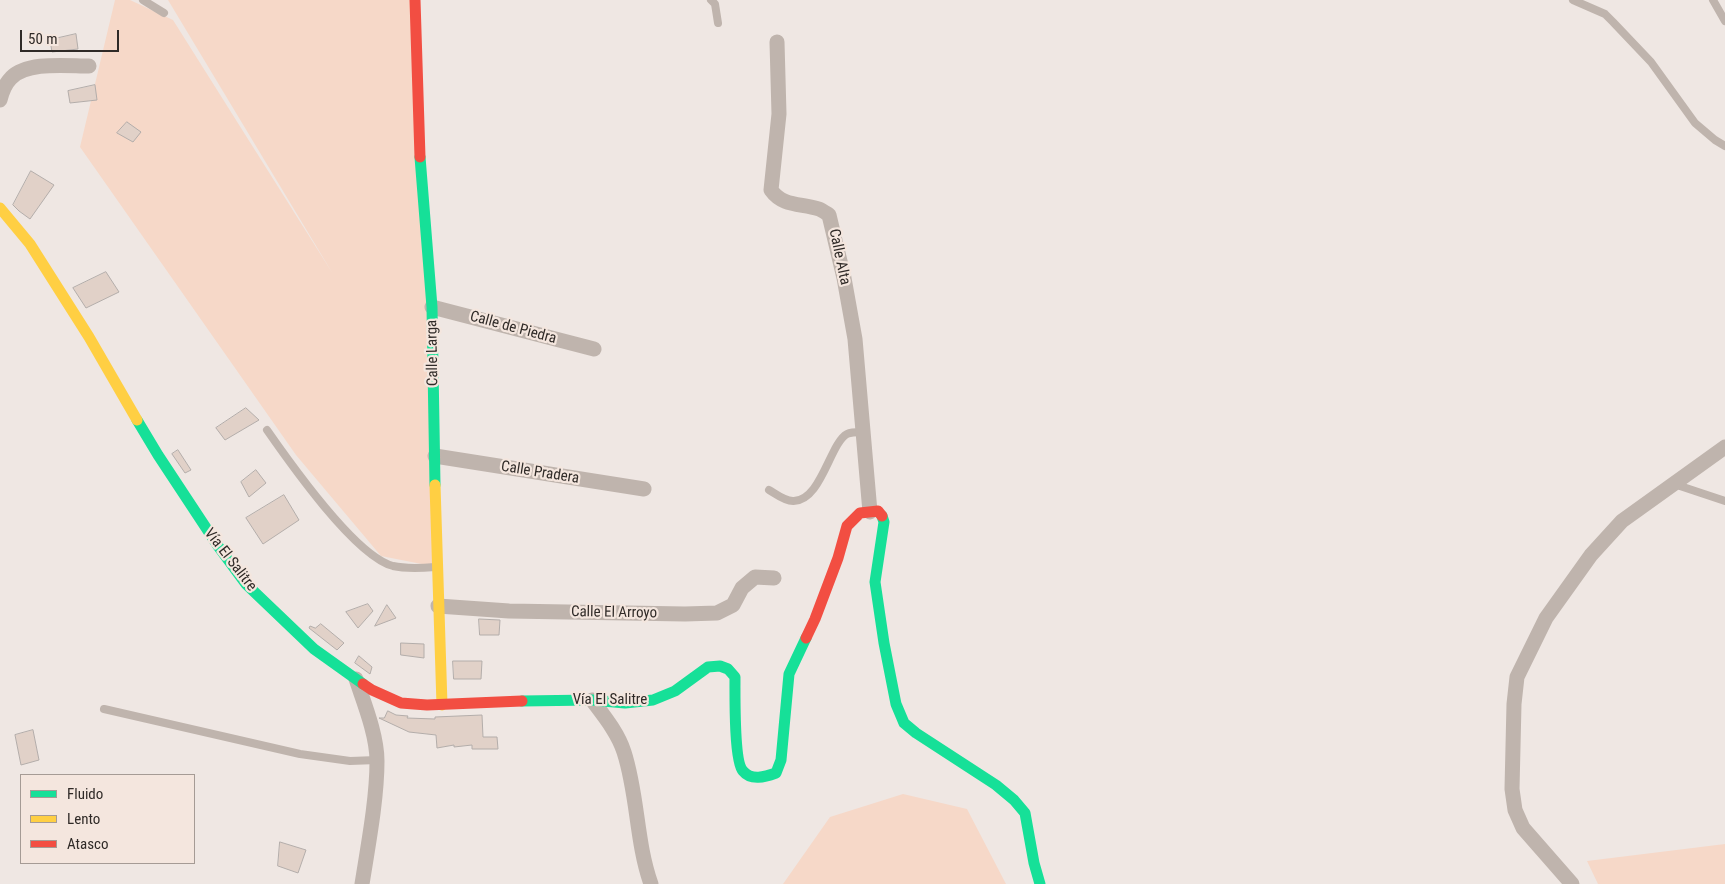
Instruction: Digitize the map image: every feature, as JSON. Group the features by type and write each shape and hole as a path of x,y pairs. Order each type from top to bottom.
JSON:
{"street":[{"name":"Calle Larga","path":"415,0 420,159 432,307 437,567 442,706"},
{"name":"Calle Alta","path":"777,42 779,114 771,190 782,201 819,209 829,215 855,339 870,512"},
{"path":"0,100 3,90 11,78 25,69 50,66 88,66"},
{"name":"Vía El Salitre","path":"0,208 30,244 89,336 187,502 246,584 314,649 372,690 402,703 442,706 533,700 592,700 625,703 653,700 675,691 708,667 720,666 728,669 735,677 736,730 739,763 742,771 752,778 764,778 776,773 781,760 789,674 815,619 838,558 847,526 860,513 870,512"},
{"name":"Calle de Piedra","path":"432,307 594,349"},
{"path":"1572,884 1524,828 1515,810 1512,789 1514,704 1517,677 1546,618 1591,555 1622,521 1725,447"},
{"name":"Calle Pradera","path":"435,456 644,489"},
{"path":"870,512 882,514 884,522 876,582 884,643 896,704 904,723 916,733 996,785 1014,800 1025,813 1034,863 1040,884"},
{"name":"Calle El Arroyo","path":"438,606 518,611 717,613 733,605 742,588 755,577 774,578"},
{"path":"356,679 374,738 377,760 362,884"},
{"path":"592,700 605,717 624,751 642,851 652,884"}],"lane":[{"path":"143,0 164,14"},
{"path":"711,0 715,4 718,23"},
{"path":"1573,0 1605,14 1614,22 1651,62 1695,123 1725,146"},
{"path":"1713,0 1725,21"},
{"path":"267,430 305,484 354,539 372,554 393,566 437,567"},
{"path":"769,490 784,499 794,501 806,496 816,485 840,440 847,434 862,432"},
{"path":"1674,484 1725,501"},
{"path":"104,709 300,754 350,761 377,760"}],"shaded area":[{"path":"115,0 130,0 173,20 333,274 168,0 416,0 437,567 381,556 296,455 80,147"},
{"path":"903,794 967,809 1006,884 783,884 830,817"},
{"path":"1725,844 1725,884 1598,884 1587,861"}],"building":[{"path":"76,34 78,49 52,52 50,40"},
{"path":"95,85 97,100 70,103 68,91"},
{"path":"127,122 141,132 133,142 117,133"},
{"path":"31,171 54,185 30,219 13,205"},
{"path":"106,272 119,292 86,308 73,288"},
{"path":"246,408 259,420 225,440 216,428"},
{"path":"178,450 191,470 185,473 172,454"},
{"path":"256,470 266,483 249,497 241,482"},
{"path":"284,495 299,520 263,544 246,518"},
{"path":"368,604 373,611 358,628 346,612"},
{"path":"387,605 396,618 375,626"},
{"path":"479,619 500,620 499,635 480,635"},
{"path":"321,624 344,643 337,650 309,628 310,626 315,628"},
{"path":"401,643 424,644 424,658 401,655"},
{"path":"359,656 372,667 370,674 355,663"},
{"path":"453,661 482,661 481,679 454,679"},
{"path":"388,711 396,715 408,716 407,718 435,719 435,717 482,715 483,737 497,737 498,749 472,749 472,745 454,747 454,745 437,748 436,735 409,732 379,718 384,718"},
{"path":"33,730 39,760 21,765 15,735"},
{"path":"280,842 306,850 298,873 278,866"}],"traffic: fast":[{"path":"420,157 432,307 435,485"},
{"path":"137,420 218,546 246,584 314,649 363,684"},
{"path":"882,516 884,522 875,582 896,704 904,723 916,733 996,785 1014,800 1025,813 1034,863 1040,884"},
{"path":"522,701 592,700 625,703 653,700 675,691 708,667 720,666 728,669 735,677 736,727 740,765 743,771 750,776 767,776 776,773 781,760 789,674 806,638"}],"traffic: slow":[{"path":"0,208 30,244 89,337 137,420"},
{"path":"435,485 442,705"}],"traffic: jam":[{"path":"415,0 420,157"},
{"path":"806,638 838,558 847,526 860,513 878,511 882,516"},
{"path":"363,684 401,703 427,705 522,701"}]}
